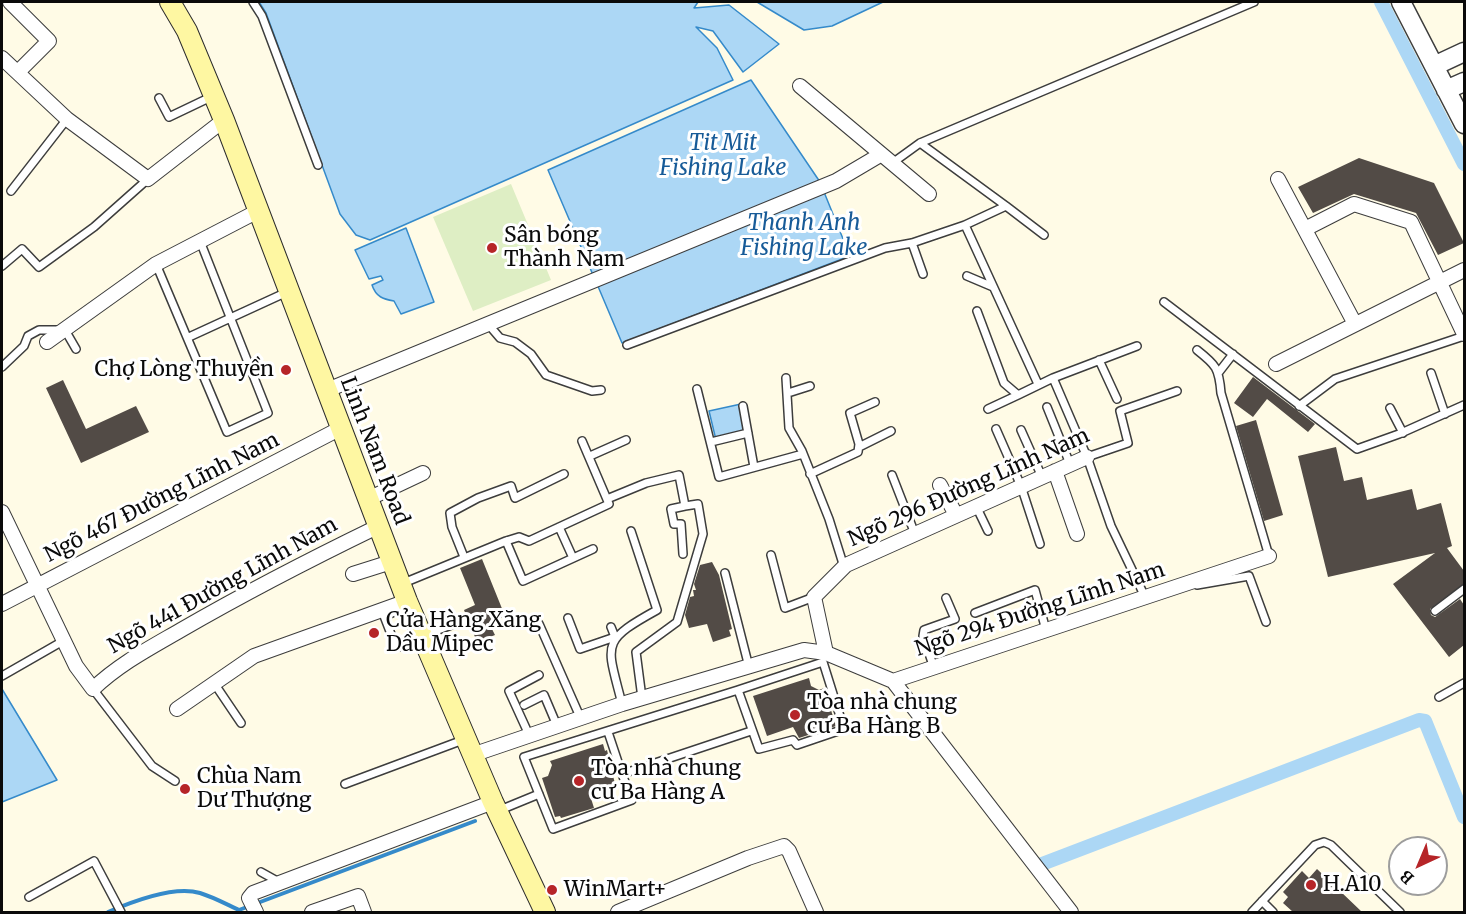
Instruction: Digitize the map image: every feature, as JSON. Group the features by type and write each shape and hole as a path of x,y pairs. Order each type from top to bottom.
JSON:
{"main road":[{"name":"Linh Nam Road","path":"170,2 187,31 224,120 405,597 495,806 545,912"}],"street":[{"path":"10,2 49,41 7,67 67,119 148,179 224,120"},
{"path":"1401,2 1464,124"},
{"path":"1440,78 1463,56"},
{"path":"1440,78 1464,82"},
{"path":"800,86 929,194"},
{"path":"325,391 837,182 886,159"},
{"path":"1278,179 1355,324"},
{"path":"1305,229 1354,204 1410,222 1464,335"},
{"path":"47,342 156,264 258,211"},
{"path":"1276,364 1464,270"},
{"name":"Ngõ 467 Đường Lĩnh Nam","path":"2,604 341,428"},
{"name":"Ngõ 296 Đường Lĩnh Nam","path":"814,597 844,567 1049,474 1068,460 1087,457"},
{"path":"368,499 423,473"},
{"path":"1049,474 1077,534"},
{"path":"940,485 956,515"},
{"path":"2,512 63,641 76,666 93,689"},
{"name":"Ngõ 441 Đường Lĩnh Nam","path":"93,689 113,669 202,618 296,566 377,527"},
{"name":"Ngõ 294 Đường Lĩnh Nam","path":"893,681 1269,556"},
{"path":"353,574 391,562"},
{"path":"177,709 213,682 254,656 405,597"},
{"path":"814,597 826,653"},
{"path":"469,747 530,737 622,704 804,650 826,653 893,681 1071,912"},
{"path":"256,912 249,898 253,893 495,806"},
{"path":"618,912 781,846 789,850 816,912"},
{"path":"312,912 358,896 364,912"}],"lane":[{"path":"254,2 262,16 318,165"},
{"path":"886,159 1254,2"},
{"path":"159,98 169,117 213,96"},
{"path":"11,191 67,119"},
{"path":"920,143 1044,235"},
{"path":"2,266 22,249 39,267 94,227 148,179"},
{"path":"627,345 885,248 912,243 965,225 1006,206"},
{"path":"965,225 1038,384"},
{"path":"156,264 189,337 227,432 268,413 200,240"},
{"path":"912,243 922,274"},
{"path":"967,276 993,287"},
{"path":"189,337 288,292"},
{"path":"1164,302 1357,449 1403,433 1464,405"},
{"path":"977,311 1004,383 1018,395"},
{"path":"488,324 500,338 515,342 531,354 546,375 592,391 601,390"},
{"path":"2,367 24,346 28,336 39,330 65,330 76,349"},
{"path":"1299,406 1335,379 1464,335"},
{"path":"988,409 1038,384 1137,346"},
{"path":"1197,350 1213,362 1218,372 1221,393 1269,556"},
{"path":"1218,372 1233,354"},
{"path":"1099,360 1117,399"},
{"path":"1431,373 1445,414"},
{"path":"786,378 789,428 803,454 829,519 844,567"},
{"path":"1053,378 1087,457 1111,526 1145,597"},
{"path":"788,393 810,386"},
{"path":"697,389 719,477 803,454"},
{"name":"Ngõ 296 Đường Lĩnh Nam","path":"1087,457 1128,443 1120,411 1177,391"},
{"path":"810,474 858,452 859,447 849,413 875,402"},
{"path":"743,406 754,467"},
{"path":"1045,408 1068,460"},
{"path":"1390,408 1403,433"},
{"path":"996,429 1021,486 1040,544"},
{"path":"1021,430 1049,474"},
{"path":"859,447 891,431"},
{"path":"711,442 748,433"},
{"path":"590,456 626,440"},
{"path":"459,622 424,642 396,647 384,616 405,597 464,557 519,537 529,541 609,504 582,441"},
{"path":"464,557 452,527 450,513 478,498 511,486 515,498 564,474"},
{"path":"607,499 646,483 679,475 685,506"},
{"path":"892,475 915,534"},
{"path":"642,698 636,652 677,622 703,534 698,504 670,509 674,524 681,524 683,554"},
{"path":"976,506 988,531"},
{"path":"559,527 573,558"},
{"path":"622,704 610,657 610,645 624,628 657,610 631,531"},
{"path":"506,541 523,581 593,549"},
{"path":"771,555 785,608 814,597"},
{"path":"725,573 749,667"},
{"path":"1176,587 1213,584 1249,576 1266,622"},
{"path":"1436,611 1464,589"},
{"path":"975,613 1035,590 1046,630"},
{"path":"934,668 923,636 924,630 955,619 946,598"},
{"path":"568,618 580,649 615,637"},
{"path":"539,624 581,719"},
{"path":"611,627 615,637"},
{"path":"2,676 63,641"},
{"path":"608,732 632,800 553,829 524,758 608,732 738,690 823,663 844,729 797,745 793,740 759,749 738,690"},
{"path":"530,737 509,691 539,675"},
{"path":"213,682 241,723"},
{"path":"1439,697 1464,683"},
{"path":"93,689 152,766 175,781"},
{"path":"524,705 544,695 558,728"},
{"path":"622,774 751,731"},
{"path":"345,784 469,747"},
{"path":"495,806 539,794"},
{"path":"1252,912 1315,844 1324,842 1331,845 1400,912"},
{"path":"29,897 94,861 121,912"},
{"path":"261,872 279,882"},
{"path":"1262,902 1273,912"}],"green space":[{"name":"Sân bóng Thành Nam","path":"511,184 551,280 473,311 433,217"}],"water":[{"path":"259,2 698,2 694,8 729,5 779,44 743,72 713,31 696,27 717,48 733,80 370,240 356,235 340,214 266,13"},
{"path":"757,2 883,2 832,26 804,30"},
{"name":"Tit Mit Fishing Lake","path":"751,80 820,182 593,275 548,170"},
{"name":"Thanh Anh Fishing Lake","path":"824,192 850,256 622,343 597,284"},
{"path":"406,228 434,302 401,314 394,301 378,295 372,285 383,280 381,276 369,279 355,250"},
{"path":"741,404 747,431 716,440 709,411"},
{"path":"2,689 57,780 2,802"}],"building":[{"path":"1359,158 1434,183 1464,243 1438,255 1416,213 1354,194 1313,213 1298,187"},
{"path":"1253,377 1315,424 1308,432 1267,399 1253,417 1234,403"},
{"path":"63,380 86,429 136,406 149,432 81,463 46,388"},
{"path":"1256,420 1283,515 1264,521 1236,426"},
{"path":"1336,447 1344,481 1362,477 1367,500 1412,489 1417,510 1441,503 1452,546 1447,548 1464,571 1464,584 1430,609 1431,615 1435,617 1460,599 1464,605 1464,645 1449,657 1393,584 1435,553 1328,577 1298,456"},
{"path":"482,559 505,616 489,623 495,635 477,642 464,610 475,605 460,568"},
{"path":"712,562 719,575 732,629 729,630 731,636 713,642 707,624 689,628 685,615 690,597 694,596 693,590 696,590 694,584 700,565"},
{"name":"Tòa nhà chung cư Ba Hàng B","path":"809,678 811,686 819,690 824,688 836,726 799,738 793,727 767,736 753,696"},
{"name":"Tòa nhà chung cư Ba Hàng A","path":"603,744 605,751 607,750 615,784 589,792 594,808 561,818 560,816 555,817 542,778 548,776 552,765 550,761"},
{"name":"H.A10","path":"1317,869 1362,912 1293,912 1283,903 1288,897 1283,892 1302,871 1309,878"}],"waterway":[{"path":"1381,2 1464,164"},
{"path":"1042,864 1419,720 1425,721 1464,817"},
{"path":"108,912 153,896 178,891 200,893 239,910 475,821"}],"place":[{"name":"Sân bóng Thành Nam","path":"492,248"},
{"name":"Chợ Lòng Thuyền","path":"286,370"},
{"name":"Cửa Hàng Xăng Dầu Mipec","path":"374,633"},
{"name":"Tòa nhà chung cư Ba Hàng B","path":"795,715"},
{"name":"Tòa nhà chung cư Ba Hàng A","path":"579,781"},
{"name":"Chùa Nam Dư Thượng","path":"185,789"},
{"name":"H.A10","path":"1311,885"},
{"name":"WinMart+","path":"552,890"}]}
